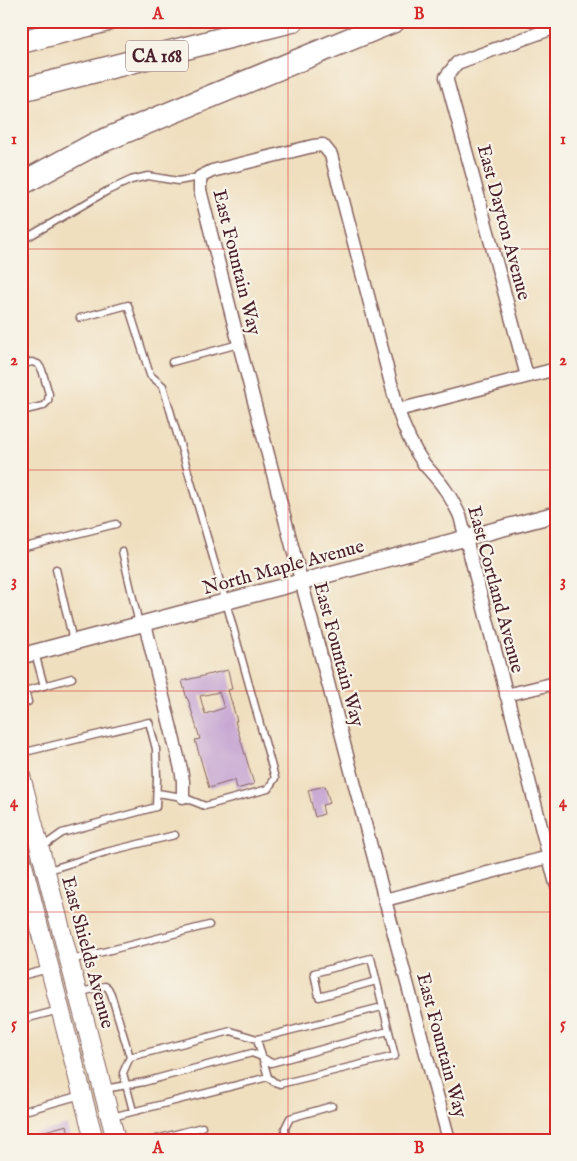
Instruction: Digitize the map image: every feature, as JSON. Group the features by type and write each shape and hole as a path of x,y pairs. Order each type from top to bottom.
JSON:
{"highway":[{"path":"21,42 104,21"},
{"name":"CA 168","path":"21,90 292,21"},
{"path":"21,184 95,144 394,21"}],"main road":[{"name":"East Shields Avenue","path":"21,776 116,1140"},
{"path":"21,857 94,1140"},
{"path":"60,1010 66,1012 71,1024 90,1084 103,1090"}],"street":[{"name":"East Dayton Avenue","path":"528,376 446,77 457,63 556,27"},
{"name":"East Cortland Avenue","path":"200,177 222,168 313,146 324,145 331,155 404,428 413,447 453,500 460,516 506,695 552,856 556,884"},
{"name":"East Fountain Way","path":"200,177 200,190 239,344 449,1140"},
{"path":"398,410 556,369"},
{"name":"North Maple Avenue","path":"28,654 556,514"},
{"path":"142,624 181,770 183,797"},
{"path":"506,695 556,682"},
{"path":"385,900 552,856"}],"lane":[{"path":"21,241 107,191 131,180 148,176 178,181 200,177"},
{"path":"80,318 128,305 150,375 163,386 275,778 268,789 205,806 183,797 157,794"},
{"path":"172,362 239,344"},
{"path":"21,365 32,362 38,364 42,370 49,394 48,401 43,406 21,412"},
{"path":"21,548 116,524"},
{"path":"122,551 142,624"},
{"path":"56,569 74,642"},
{"path":"28,654 44,686"},
{"path":"21,704 28,702 25,691 72,678"},
{"path":"21,753 149,722 156,749 156,807 62,833 40,849"},
{"path":"46,871 106,852 175,835"},
{"path":"69,961 209,925"},
{"path":"257,1039 268,1077 280,1084 395,1056 388,1031 376,981 370,958 314,972 319,996 376,981"},
{"path":"21,976 50,969"},
{"path":"78,993 105,986 111,994 130,1057 123,1073 133,1111"},
{"path":"130,1057 231,1031 257,1039 382,1007"},
{"path":"21,1020 60,1010"},
{"path":"103,1090 126,1086 252,1053 271,1063 388,1031"},
{"path":"110,1118 268,1077"},
{"path":"21,1112 82,1095"},
{"path":"286,1140 285,1128 290,1118 332,1106"},
{"path":"153,1140 202,1127"}],"building":[{"path":"228,670 232,689 228,690 237,721 235,721 254,784 237,789 235,780 209,788 195,740 200,739 182,681","holes":["219,692 224,708 205,714 200,696"]},
{"path":"325,786 330,803 322,805 324,814 315,817 308,790"},
{"path":"67,1125 70,1140 23,1140 23,1137"}]}
